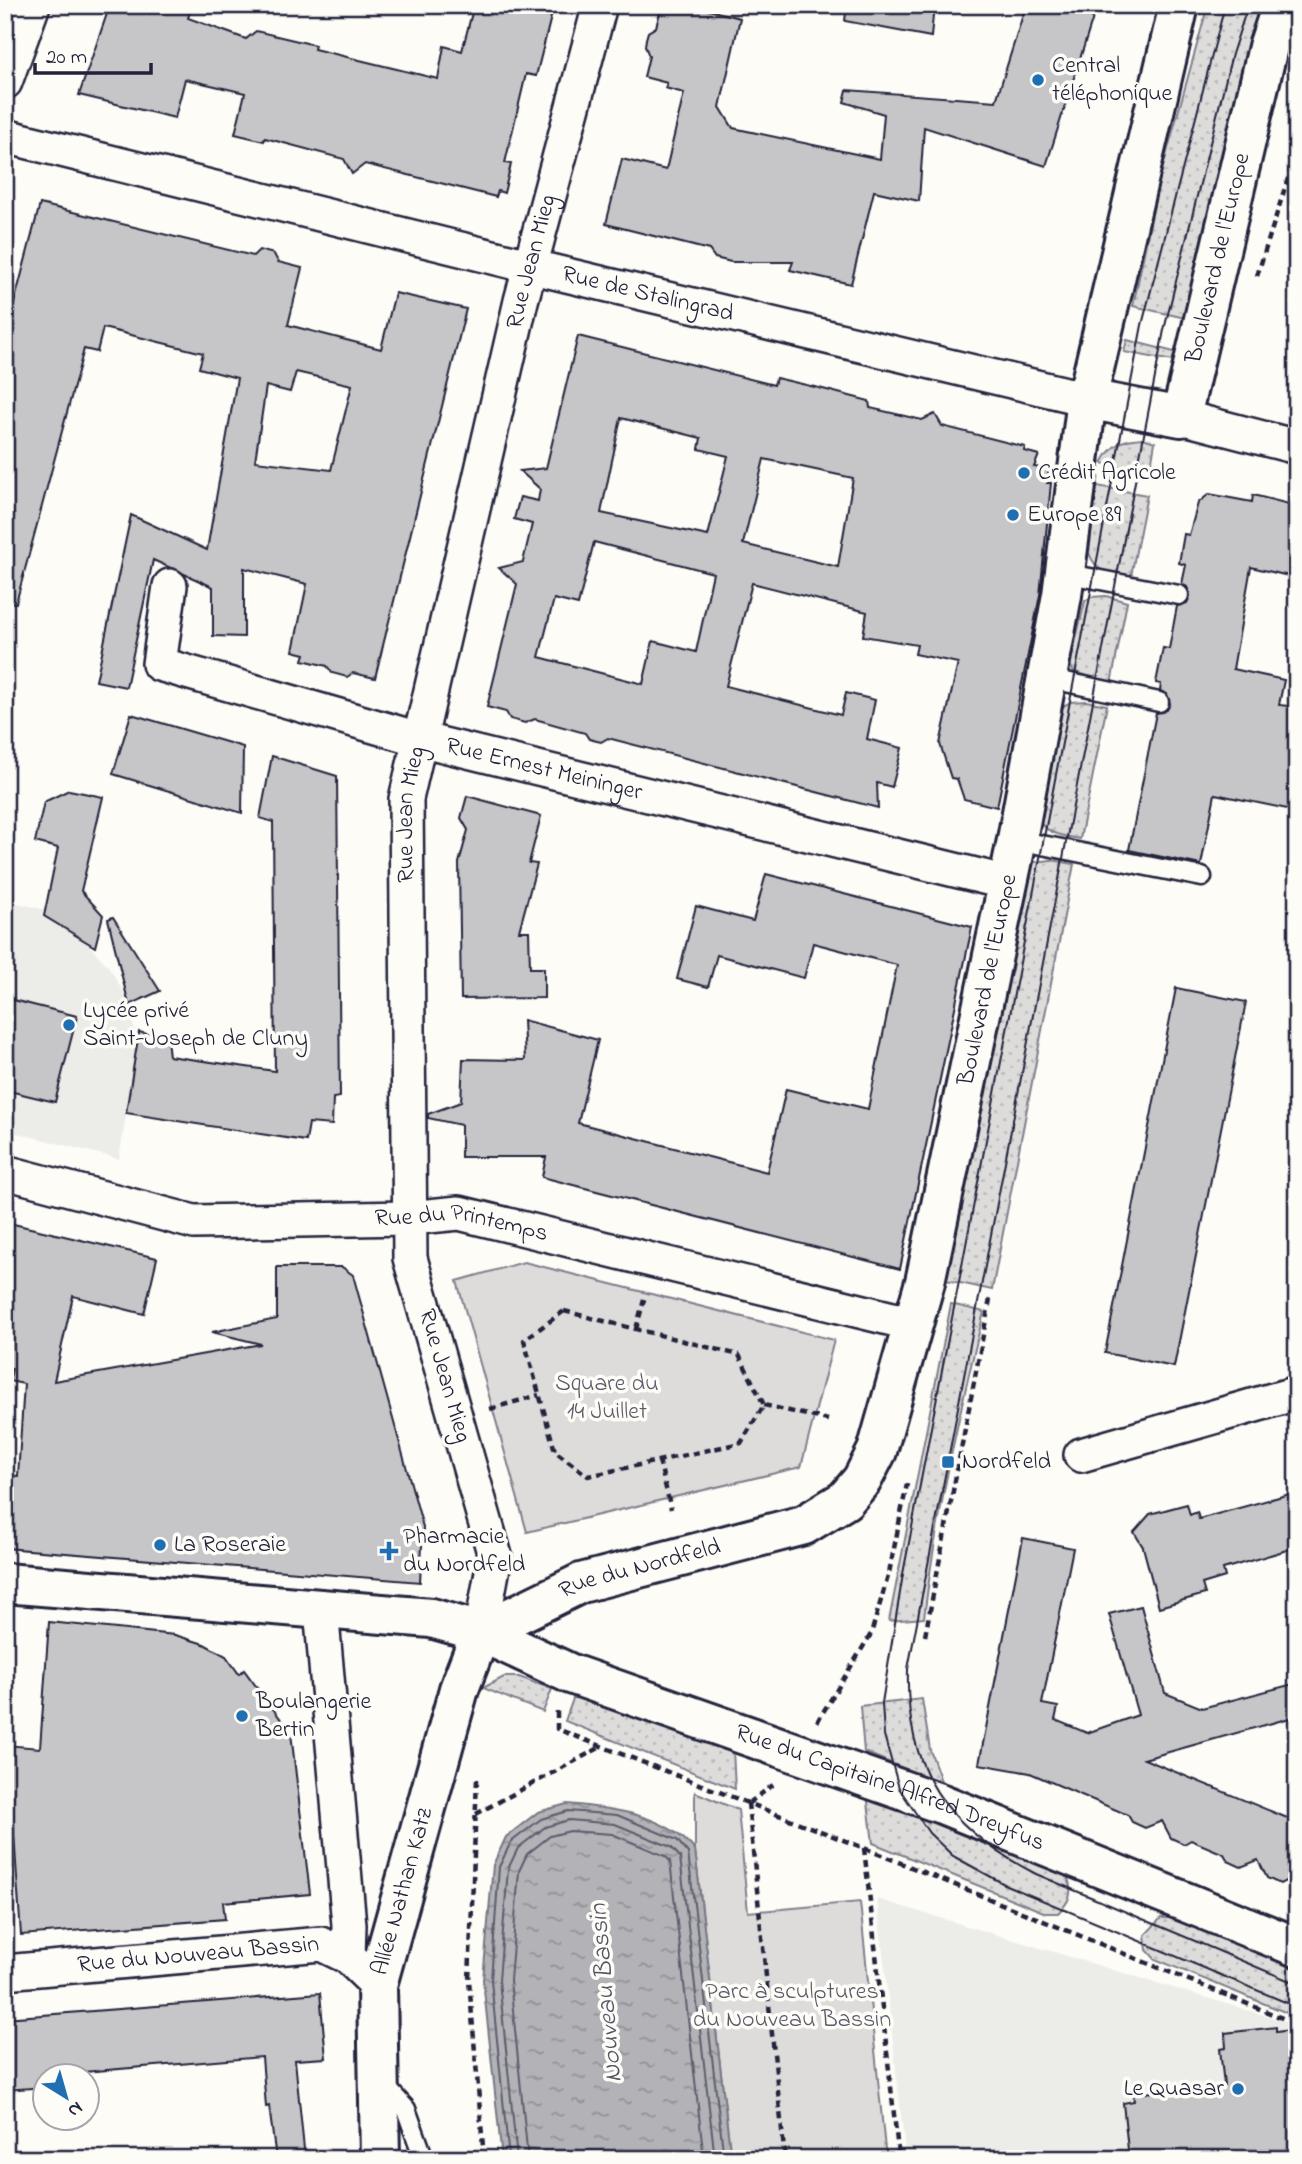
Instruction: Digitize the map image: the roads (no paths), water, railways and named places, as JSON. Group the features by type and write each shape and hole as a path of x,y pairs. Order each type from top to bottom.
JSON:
{"main road":[{"name":"Boulevard de l'Europe","path":"804,1525 845,1500 862,1480 877,1451 913,1324 1017,840 1065,573 1087,399 1170,33 1179,5"},
{"name":"Boulevard de l'Europe","path":"1181,417 1268,47 1282,5"},
{"path":"1087,399 1181,417"},
{"name":"Rue du Nordfeld","path":"481,1632 581,1583 804,1525"},
{"path":"5,1583 321,1609"},
{"name":"Rue du Capitaine Alfred Dreyfus","path":"321,1609 431,1618 481,1632 571,1674 942,1804 1297,1947"},
{"name":"Allée Nathan Katz","path":"380,2159 377,1985 459,1689 481,1632"}],"street":[{"path":"5,82 33,5"},
{"name":"Rue Jean Mieg","path":"481,1632 495,1556 410,1258 406,799 521,302 533,267 600,5"},
{"name":"Rue de Stalingrad","path":"5,136 533,267 1087,399"},
{"path":"1181,417 1297,447"},
{"name":"Rue Ernest Meininger","path":"170,586 159,664 419,739 1008,883"},
{"name":"Rue du Printemps","path":"5,1172 194,1222 408,1218 459,1213 913,1324"},
{"path":"1081,1455 1297,1393"},
{"path":"321,1609 349,1925 348,1957"},
{"name":"Rue du Nouveau Bassin","path":"5,1972 321,1944 348,1957 377,1985"}],"lane":[{"path":"1065,573 1179,595"},
{"path":"1047,678 1158,702"},
{"path":"1017,840 1202,877"},
{"path":"379,2080 406,2109 424,2159"}],"water":[{"name":"Nouveau Bassin","path":"567,1804 637,1815 669,1828 695,1850 731,2159 502,2159 483,1980 493,1865 506,1837 538,1812"}],"tram line":[{"path":"1225,5 1142,325 903,1574 882,1703 884,1735 899,1788 929,1833 953,1856 1006,1885 1297,2007"},
{"path":"1248,5 1232,54 1164,330 908,1669 909,1705 914,1738 924,1767 937,1793 978,1837 1036,1874 1297,1984"}],"place":[{"name":"Central téléphonique","path":"1038,80"},
{"name":"Crédit Agricole","path":"1024,473"},
{"name":"Europe 89","path":"1013,515"},
{"name":"Lycée privé Saint-Joseph de Cluny","path":"69,1025"},
{"name":"Nordfeld","path":"948,1462"},
{"name":"La Roseraie","path":"160,1545"},
{"name":"Pharmacie du Nordfeld","path":"389,1551"},
{"name":"Boulangerie Bertin","path":"242,1716"},
{"name":"Le Quasar","path":"1238,2089"}],"park label":[{"name":"Square du 14 Juillet","path":"607,1398"},
{"name":"Parc à sculptures du Nouveau Bassin","path":"792,2006"}]}
